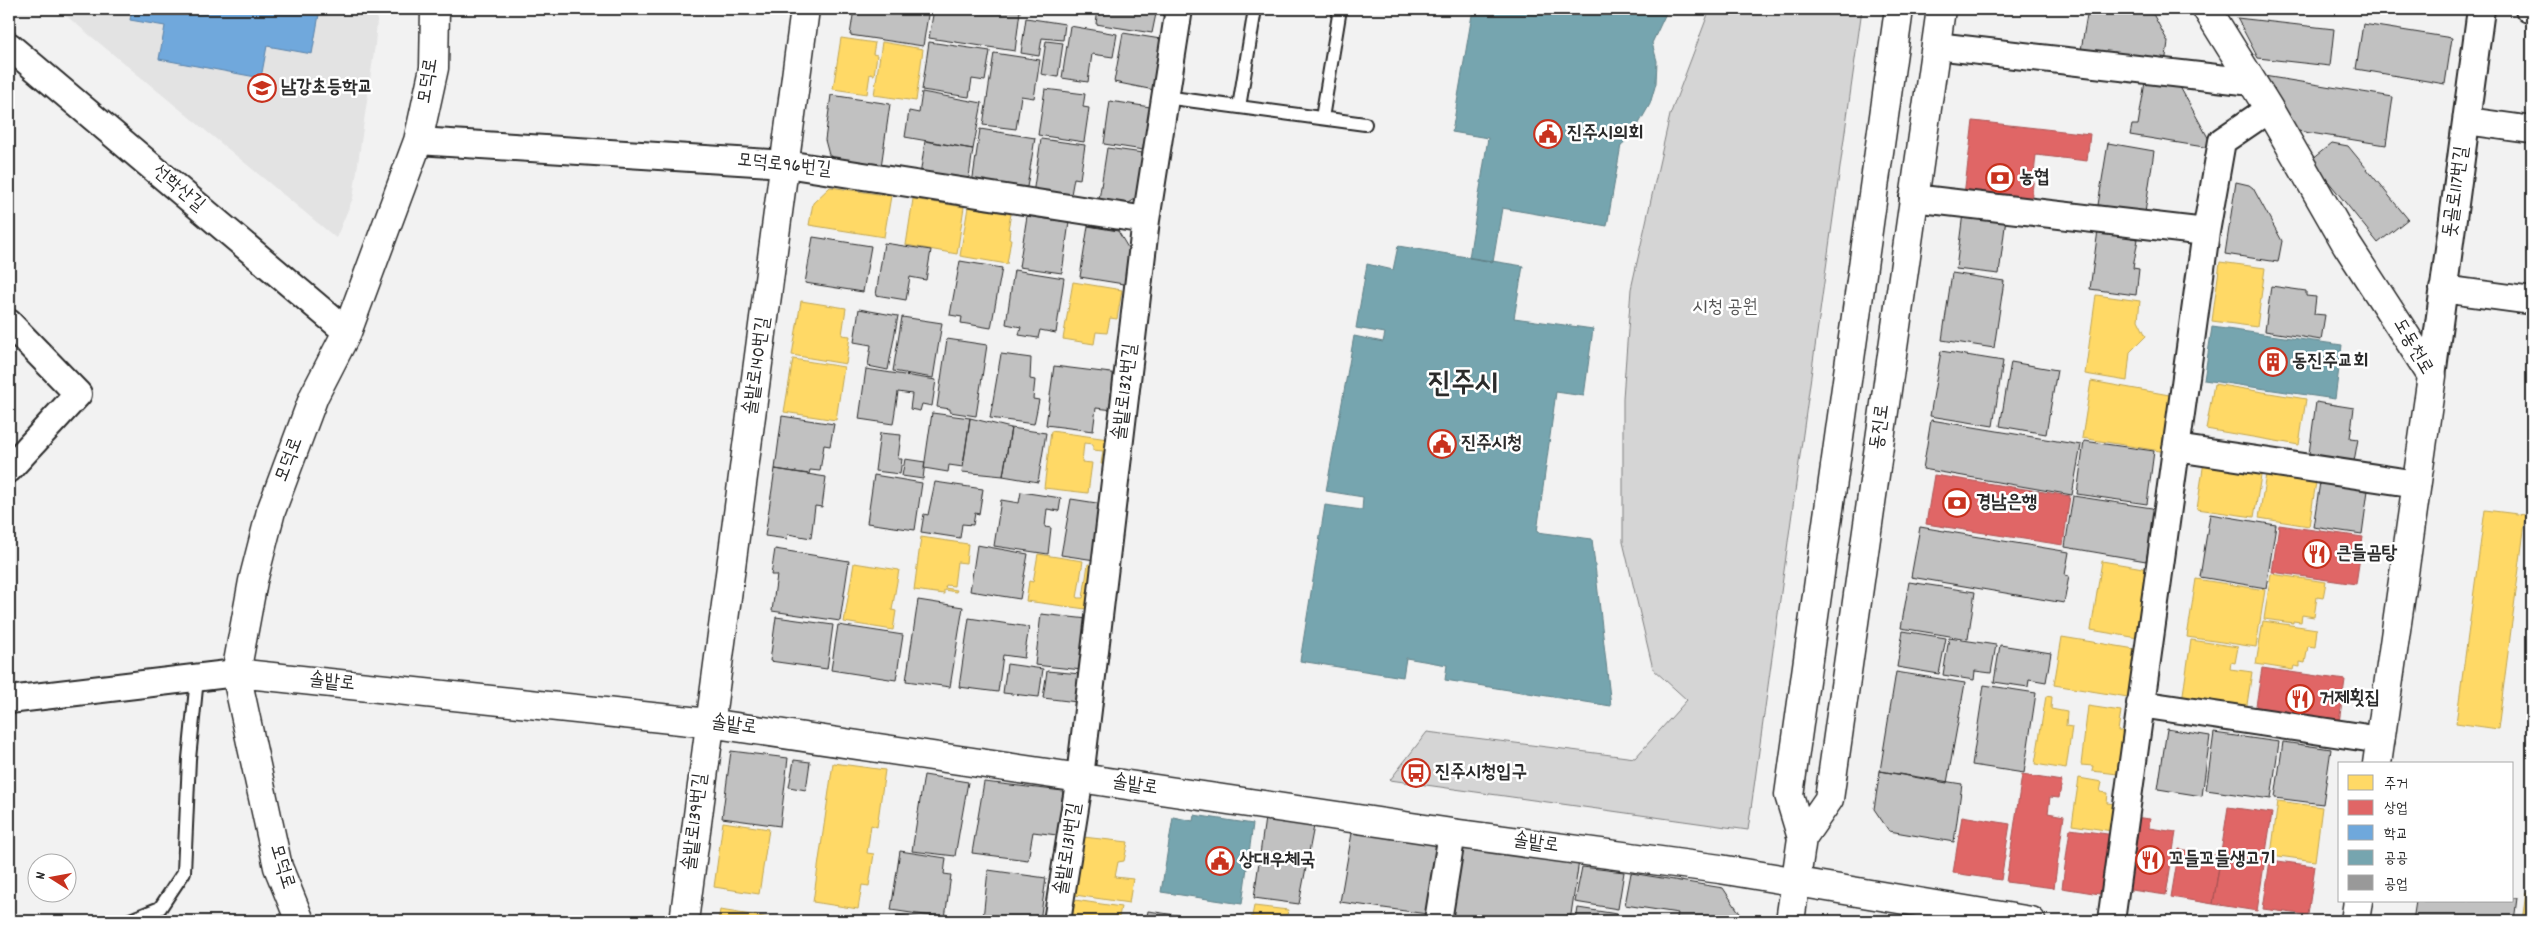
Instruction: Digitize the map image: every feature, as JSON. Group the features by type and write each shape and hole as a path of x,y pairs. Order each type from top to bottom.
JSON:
{"street":[{"name":"모덕로","path":"300,921 278,867 236,673 253,582 271,511 314,396 347,332 418,141 434,68 435,9"},
{"name":"솔밭로140번길","path":"709,722 786,164 805,9"},
{"name":"솔밭로132번길","path":"1080,777 1146,220 1179,9"},
{"name":"동진로","path":"1790,921 1802,838 1789,796 1899,9"},
{"name":"동진로","path":"1802,838 1830,799 1941,9"},
{"name":"돗골로117번길","path":"2432,376 2481,9"},
{"name":"도동천로","path":"2211,12 2347,245 2432,376 2379,752"},
{"name":"선학산길","path":"9,46 347,332"},
{"path":"1936,46 2252,82"},
{"path":"2111,921 2206,232 2222,141 2269,109"},
{"path":"2467,122 2532,130"},
{"name":"모덕로96번길","path":"418,141 786,164 1146,220"},
{"path":"1913,198 2206,232"},
{"path":"2443,289 2532,301"},
{"path":"9,323 78,394 9,469"},
{"path":"2176,448 2417,484"},
{"path":"9,700 236,673"},
{"name":"솔밭로","path":"236,673 709,722 1452,833 1720,869 2031,921"},
{"path":"2140,704 2379,752"},
{"name":"솔밭로139번길","path":"684,921 709,722"},
{"name":"솔밭로131번길","path":"1057,921 1080,777"},
{"path":"1438,921 1452,833"},
{"path":"2355,921 2358,902"}],"lane":[{"path":"1240,107 1255,9"},
{"path":"1322,118 1340,9"},
{"path":"1166,96 1365,124"},
{"path":"128,921 160,908 184,872 189,759 197,678"}],"shaded area":[{"name":"남강초등학교","path":"58,9 378,9 375,45 353,198 336,238"}],"green space":[{"name":"시청 공원","path":"1710,9 1862,9 1748,830 1390,780 1427,732 1635,758 1687,700 1653,669 1623,542 1623,398 1631,289 1670,115"}],"building: 주거":[{"path":"841,38 875,43 873,54 877,55 874,75 870,74 867,94 833,89"},
{"path":"882,42 923,49 916,101 874,95"},
{"path":"830,187 891,196 884,237 809,225 813,203"},
{"path":"913,199 964,207 957,254 906,245"},
{"path":"968,207 1011,214 1008,229 1010,229 1009,239 1011,239 1007,264 960,256"},
{"path":"2220,262 2265,268 2257,327 2212,321"},
{"path":"1073,282 1122,290 1117,319 1110,318 1107,333 1096,332 1094,344 1063,339"},
{"path":"2096,295 2140,301 2138,320 2146,336 2130,352 2127,381 2085,374"},
{"path":"801,301 846,308 842,335 850,336 846,364 792,355"},
{"path":"793,359 844,367 836,420 784,412"},
{"path":"2091,381 2175,396 2166,452 2082,438"},
{"path":"2214,384 2306,399 2299,445 2206,429"},
{"path":"1051,431 1108,439 1105,464 1101,464 1103,451 1093,450 1093,444 1084,443 1082,462 1092,463 1088,493 1044,488"},
{"path":"2204,461 2262,470 2254,517 2197,509"},
{"path":"2267,468 2317,476 2309,526 2259,518"},
{"path":"2485,510 2526,515 2498,729 2456,723"},
{"path":"921,537 968,544 966,563 957,562 954,586 946,585 945,588 957,590 956,592 944,590 944,594 914,590"},
{"path":"1038,554 1083,561 1077,598 1083,598 1088,564 1093,565 1086,609 1026,601 1029,581 1033,582"},
{"path":"2102,561 2149,569 2138,638 2091,630"},
{"path":"854,563 899,570 892,610 896,611 893,630 844,622"},
{"path":"2271,574 2326,582 2323,598 2317,597 2314,617 2302,615 2301,622 2293,621 2293,623 2264,619"},
{"path":"2196,579 2265,590 2256,647 2187,637"},
{"path":"2263,621 2317,629 2315,647 2308,646 2305,663 2300,662 2300,667 2294,666 2293,670 2256,664"},
{"path":"2062,637 2141,650 2134,698 2054,685"},
{"path":"2191,640 2238,647 2235,663 2231,662 2230,669 2252,672 2246,711 2182,701"},
{"path":"2046,696 2052,697 2051,709 2067,712 2066,726 2072,727 2066,769 2035,764"},
{"path":"2088,706 2121,711 2118,731 2124,731 2118,774 2092,771 2093,766 2081,765"},
{"path":"833,763 885,770 877,827 871,825 867,853 874,854 869,886 862,885 858,909 813,902"},
{"path":"2079,778 2102,782 2100,792 2108,793 2107,803 2117,804 2112,831 2072,825"},
{"path":"2278,801 2322,807 2315,861 2271,855"},
{"path":"723,822 769,829 759,894 714,887"},
{"path":"1083,837 1128,842 1124,861 1118,862 1115,877 1133,879 1129,903 1075,895"},
{"path":"2526,893 2532,894 2532,921 2522,921"},
{"path":"1075,900 1121,907 1118,921 1072,921"},
{"path":"1254,906 1288,910 1286,921 1251,921"},
{"path":"720,910 789,921 718,921"},
{"path":"1304,915 1342,918 1342,921 1304,921"}],"building: 상업":[{"name":"농협","path":"1973,121 2090,134 2087,161 2036,155 2031,203 1964,195"},
{"path":"1934,475 2070,496 2063,545 1926,524"},
{"name":"큰들곰탕","path":"2279,525 2363,537 2356,584 2272,572"},
{"name":"거제횟집","path":"2262,668 2345,680 2338,730 2254,718"},
{"path":"2022,775 2062,781 2059,798 2050,797 2048,813 2064,816 2054,888 2006,882"},
{"path":"2228,807 2272,813 2257,911 2213,904"},
{"path":"1962,816 2010,824 2001,880 1953,873"},
{"name":"꼬들꼬들생고기","path":"2134,817 2150,819 2149,828 2176,832 2166,895 2124,889"},
{"path":"2070,829 2115,835 2106,895 2062,888"},
{"path":"2179,849 2221,856 2213,904 2171,897"},
{"path":"2270,860 2315,866 2308,915 2263,909"}],"building: 학교":[{"path":"132,9 320,9 312,54 267,46 261,78 159,59 165,26 130,20"}],"building: 공공":[{"name":"진주시의회","path":"1473,9 1668,9 1652,43 1657,61 1656,83 1650,104 1632,136 1621,145 1607,226 1502,208 1493,262 1469,258 1488,138 1452,132"},
{"name":"진주시청","path":"1398,246 1523,266 1514,318 1593,329 1584,396 1556,392 1537,532 1592,539 1611,706 1445,680 1447,665 1406,658 1403,677 1300,661 1325,505 1362,510 1363,497 1326,491 1354,336 1383,342 1385,333 1356,328 1367,264 1393,270"},
{"name":"동진주교회","path":"2212,327 2342,345 2335,399 2204,380"},
{"path":"1194,815 1253,824 1242,904 1161,892 1173,817 1193,821"}],"building: 공업":[{"path":"1899,916 1937,921 1898,921"}],"building: 기타":[{"path":"854,9 929,9 923,46 850,35"},
{"path":"934,9 1005,9 1020,11 1015,51 929,38"},
{"path":"1098,9 1157,9 1152,33 1096,24"},
{"path":"2088,9 2119,9 2153,14 2168,42 2165,64 2081,50"},
{"path":"2302,9 2334,9 2333,12"},
{"path":"1026,18 1065,24 1063,40 1042,38 1039,56 1021,53"},
{"path":"2237,18 2334,29 2330,66 2258,58"},
{"path":"2363,24 2452,38 2445,84 2356,69"},
{"path":"1070,26 1117,34 1113,57 1092,54 1088,82 1062,78"},
{"path":"1123,33 1167,40 1159,91 1114,82"},
{"path":"1046,41 1063,43 1058,77 1041,74"},
{"path":"929,42 990,51 985,81 972,79 969,97 922,90"},
{"path":"994,53 1040,60 1034,98 1021,96 1016,129 983,125"},
{"path":"2264,76 2393,97 2386,145 2298,131"},
{"path":"2145,82 2180,87 2211,143 2210,148 2130,135 2132,125 2138,125"},
{"path":"1045,89 1085,94 1083,107 1089,108 1084,142 1038,135"},
{"path":"922,92 982,103 973,149 905,137 909,111 919,113"},
{"path":"831,95 890,104 881,167 836,160 829,155 825,140"},
{"path":"1110,101 1157,108 1150,151 1104,144"},
{"path":"980,129 1035,138 1027,187 1005,184 1004,189 972,184"},
{"path":"1041,139 1085,145 1080,179 1074,178 1070,200 1033,194"},
{"path":"925,141 973,149 968,184 920,176"},
{"path":"2108,143 2154,151 2145,213 2098,205"},
{"path":"2332,143 2348,146 2408,219 2378,243 2311,160"},
{"path":"1107,148 1150,154 1144,193 1120,209 1098,206"},
{"path":"2236,182 2253,188 2282,241 2278,262 2225,254"},
{"path":"1963,213 2006,218 1999,274 1956,269"},
{"path":"1027,216 1069,222 1062,273 1019,267"},
{"path":"2099,223 2132,228 2131,238 2138,239 2133,268 2139,269 2136,295 2090,289"},
{"path":"1088,226 1118,231 1134,258 1130,285 1080,277"},
{"path":"813,237 871,246 863,292 805,283"},
{"path":"884,243 931,250 926,280 910,277 906,300 876,295"},
{"path":"960,261 1002,268 991,328 961,323 962,317 950,315"},
{"path":"1014,270 1064,278 1056,333 1040,330 1038,338 1019,335 1021,327 1006,324"},
{"path":"1952,273 2004,281 1994,348 1942,340"},
{"path":"2271,286 2306,291 2306,296 2316,297 2314,314 2325,315 2321,340 2265,331"},
{"path":"859,309 898,316 888,370 868,366 871,345 854,342"},
{"path":"902,317 942,323 933,378 893,371"},
{"path":"947,339 987,345 976,416 950,412 950,409 937,407"},
{"path":"1941,351 2003,361 1993,426 1930,416"},
{"path":"1001,354 1031,358 1030,379 1035,380 1033,399 1039,400 1034,424 990,418"},
{"path":"2011,362 2057,370 2046,434 2000,426"},
{"path":"1054,366 1119,374 1114,410 1096,408 1093,431 1046,425"},
{"path":"866,369 936,380 932,406 922,404 920,411 910,409 912,394 898,392 893,424 859,419"},
{"path":"2316,402 2354,408 2350,438 2358,439 2353,467 2308,461"},
{"path":"932,413 970,418 963,467 949,465 948,472 924,468"},
{"path":"782,416 834,424 830,446 824,445 820,471 810,470 809,474 775,469"},
{"path":"970,418 1011,428 1003,476 962,472"},
{"path":"1931,420 2081,445 2072,495 1923,469"},
{"path":"1011,428 1046,433 1038,482 1003,476"},
{"path":"880,433 901,435 898,459 902,459 900,474 875,471"},
{"path":"2084,441 2154,451 2147,504 2077,494"},
{"path":"905,459 925,462 923,479 902,476"},
{"path":"775,469 826,477 822,507 815,506 811,538 788,534 787,539 765,536"},
{"path":"874,475 922,483 915,530 867,523"},
{"path":"2321,476 2369,483 2362,534 2313,527"},
{"path":"935,482 983,489 979,514 975,513 973,525 962,524 960,538 921,532 924,514 928,515"},
{"path":"1021,492 1061,498 1059,511 1047,509 1045,527 1051,528 1048,554 994,546 1001,500 1019,503"},
{"path":"2073,496 2152,508 2157,513 2153,547 2148,550 2146,561 2065,547"},
{"path":"1071,499 1103,504 1095,560 1061,555"},
{"path":"2210,514 2276,525 2266,588 2200,577"},
{"path":"1920,527 2069,552 2065,575 2069,576 2064,603 1911,577"},
{"path":"977,545 1028,554 1020,599 970,591"},
{"path":"775,549 849,561 840,621 772,611 777,575 771,575"},
{"path":"1909,582 1975,592 1968,639 1901,628"},
{"path":"918,600 963,607 950,687 906,681"},
{"path":"1041,614 1088,619 1082,670 1035,665"},
{"path":"776,617 833,625 827,669 770,661"},
{"path":"969,618 1029,627 1024,658 1003,655 998,692 959,687"},
{"path":"838,625 903,635 896,680 831,670"},
{"path":"1903,631 1946,638 1939,674 1897,667"},
{"path":"1949,638 1996,645 1991,673 1975,671 1974,680 1943,675"},
{"path":"2000,645 2051,653 2046,682 2029,679 2028,687 1994,682"},
{"path":"1007,664 1043,669 1039,697 1003,693"},
{"path":"1047,671 1081,674 1077,702 1043,698"},
{"path":"1896,672 1965,683 1947,783 1880,771"},
{"path":"1984,685 2036,693 2024,773 1972,765"},
{"path":"2167,729 2210,736 2202,796 2158,789"},
{"path":"2214,733 2279,742 2271,799 2206,790"},
{"path":"2283,742 2331,749 2323,804 2275,798"},
{"path":"731,751 788,758 780,826 722,818"},
{"path":"794,760 810,762 806,790 789,787"},
{"path":"1880,771 1962,784 1954,842 1889,831 1874,809"},
{"path":"924,775 968,782 955,856 912,851"},
{"path":"984,782 1063,791 1057,835 1033,832 1028,860 972,853"},
{"path":"1265,818 1314,826 1299,904 1254,898"},
{"path":"1352,833 1440,842 1427,914 1340,902"},
{"path":"1461,847 1579,861 1570,921 1451,921"},
{"path":"900,851 946,858 944,874 951,875 945,918 891,910"},
{"path":"1582,867 1624,872 1618,909 1575,902"},
{"path":"988,870 1046,878 1040,921 983,919"},
{"path":"1631,873 1723,888 1745,921 1676,921 1678,913 1625,905"},
{"path":"2514,898 2517,898 2514,921 2413,921 2416,902 2514,902"},
{"path":"1578,908 1617,914 1615,921 1576,921"},
{"path":"1148,911 1183,916 1182,921 1146,921"},
{"path":"897,915 938,921 896,921"},
{"path":"1186,915 1222,921 1185,921"}],"place":[{"name":"남강초등학교","path":"262,88"},
{"name":"진주시의회","path":"1548,134"},
{"name":"농협","path":"2000,178"},
{"name":"동진주교회","path":"2273,362"},
{"name":"진주시청","path":"1442,444"},
{"name":"경남은행","path":"1957,503"},
{"name":"큰들곰탕","path":"2317,554"},
{"name":"거제횟집","path":"2300,699"},
{"name":"진주시청입구","path":"1416,773"},
{"name":"꼬들꼬들생고기","path":"2150,860"},
{"name":"상대우체국","path":"1220,861"}],"district":[{"name":"진주시","path":"1463,385"}]}
